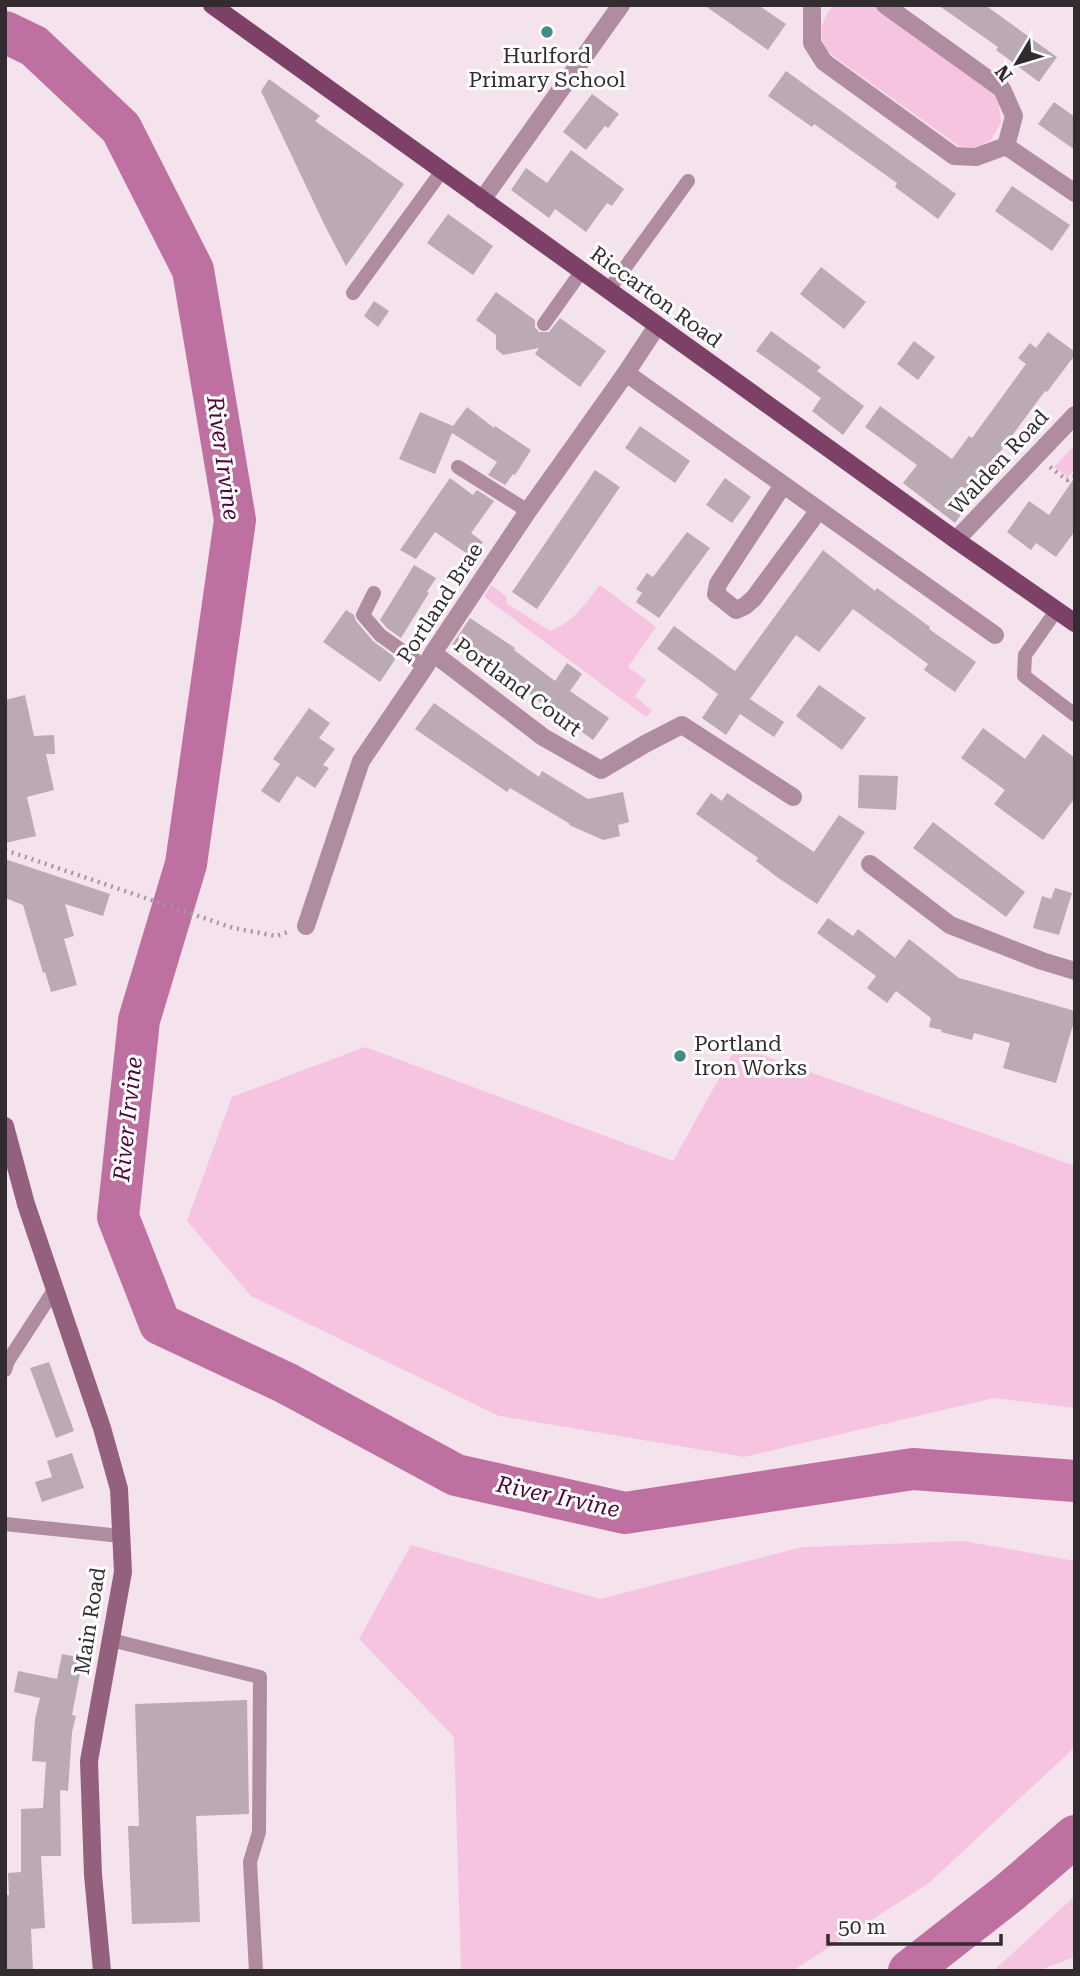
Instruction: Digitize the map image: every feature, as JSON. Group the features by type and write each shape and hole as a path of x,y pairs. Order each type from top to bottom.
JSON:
{"main road":[{"name":"Riccarton Road","path":"212,5 581,272 1075,623"},
{"name":"Main Road","path":"5,1126 26,1204 102,1428 119,1489 123,1572 89,1761 93,1875 102,1971"}],"street":[{"path":"482,200 621,5"},
{"path":"811,5 812,43 824,62 954,156 976,157 1006,146"},
{"path":"885,5 1002,89 1014,116 1006,146"},
{"path":"1006,146 1075,194"},
{"name":"Portland Brae","path":"306,926 361,761 528,510 657,326"},
{"path":"626,373 995,635"},
{"name":"Walden Road","path":"956,540 1075,415"},
{"path":"783,485 718,584 716,594 736,610 754,598 819,510"},
{"name":"Portland Court","path":"429,660 542,737 601,770 682,726 793,797"},
{"path":"870,864 950,925 1075,971"}],"lane":[{"path":"354,293 442,172"},
{"path":"608,291 688,181"},
{"path":"544,324 581,272"},
{"path":"458,467 528,510"},
{"path":"374,593 363,615 380,635 429,660"},
{"path":"1056,611 1025,655 1024,676 1075,715"},
{"path":"5,1370 8,1361 54,1290"},
{"path":"5,1524 121,1536"},
{"path":"111,1640 260,1677 259,1832 250,1861 256,1971"}],"path":[{"path":"1049,466 1067,480 1075,476"},
{"path":"5,850 233,928 276,936 306,926"}],"shaded area":[{"path":"834,5 874,5 991,90 999,105 1001,123 991,140 976,148 959,146 836,58 824,46 821,33 825,18"},
{"path":"1075,445 1075,469 1068,477 1054,467"},
{"path":"491,585 507,597 506,603 550,631 572,618 600,585 656,627 628,667 646,680 635,696 652,711 646,717 484,597"},
{"path":"737,1046 1075,1166 1075,1408 994,1398 744,1457 499,1416 251,1296 187,1221 232,1097 365,1047 673,1161"},
{"path":"964,1541 1075,1561 1075,1747 929,1883 792,1971 461,1971 454,1737 359,1639 411,1545 600,1599 803,1547"},
{"path":"1075,1896 1075,1957 1037,1971 993,1971"}],"building":[{"path":"704,5 758,5 786,24 768,50"},
{"path":"938,5 985,5 1057,57 1039,82 996,50 998,47"},
{"path":"786,71 956,194 938,219 895,187 897,183 814,124 812,127 768,96"},
{"path":"269,79 320,116 315,121 404,184 346,266 261,91"},
{"path":"592,94 619,114 608,128 605,126 586,150 563,132"},
{"path":"1054,102 1075,117 1075,150 1038,124"},
{"path":"571,150 624,189 612,206 607,203 586,232 555,209 549,218 511,190 526,168 547,183"},
{"path":"1012,186 1070,225 1052,251 995,211"},
{"path":"448,214 493,246 473,275 427,243"},
{"path":"821,267 866,302 844,329 800,294"},
{"path":"496,292 535,320 535,327 539,332 549,332 560,318 606,351 580,387 535,354 539,348 503,355 496,349 496,335 476,320"},
{"path":"374,301 389,311 378,327 364,316"},
{"path":"771,331 821,367 817,371 864,406 843,435 812,411 821,398 756,351"},
{"path":"1048,332 1075,352 1075,355 997,456 1001,459 955,523 903,483 917,465 865,427 880,406 952,459 969,436 972,438 1026,364 1018,358 1030,343 1036,348"},
{"path":"914,341 935,357 918,380 897,364"},
{"path":"467,407 494,428 495,426 531,450 505,485 488,475 497,462 452,433 435,474 399,459 420,412 453,426"},
{"path":"640,426 690,461 675,483 625,448"},
{"path":"595,470 620,487 537,609 512,592"},
{"path":"1075,477 1075,531 1056,557 1036,543 1031,550 1007,532 1029,501 1049,515"},
{"path":"450,478 473,495 477,490 494,501 471,533 483,542 472,557 435,532 416,559 400,550"},
{"path":"725,478 751,497 732,523 706,505"},
{"path":"687,532 710,548 659,618 636,602 642,593 636,589 647,573 653,577"},
{"path":"823,550 875,591 877,588 976,662 955,692 924,670 928,664 853,609 819,652 796,635 750,699 784,722 774,737 740,714 726,735 702,718 718,694 657,649 674,626 735,671"},
{"path":"414,565 436,578 401,638 380,620"},
{"path":"346,610 354,615 373,641 396,658 380,682 323,642"},
{"path":"470,618 515,648 514,650 555,681 567,663 582,674 570,691 609,718 593,740 488,664 486,668 452,645"},
{"path":"819,685 866,718 842,750 796,716"},
{"path":"25,695 34,736 54,735 55,754 46,754 54,790 27,797 36,836 5,843 5,700"},
{"path":"434,703 539,777 542,771 588,799 623,792 629,822 618,825 620,836 603,840 569,825 510,788 507,792 415,729"},
{"path":"309,708 330,723 319,738 335,749 323,765 329,768 315,788 297,776 279,803 261,791 280,764 273,759"},
{"path":"983,728 1025,759 1043,734 1075,758 1075,798 1043,840 994,804 1005,790 961,758"},
{"path":"859,775 898,776 896,810 858,808"},
{"path":"711,793 722,801 727,793 814,852 839,815 865,832 817,904 777,877 756,861 758,858 696,814"},
{"path":"933,822 1025,892 1006,917 913,848"},
{"path":"5,859 110,894 103,916 65,904 74,936 64,939 77,985 51,992 23,905 5,898"},
{"path":"1055,888 1072,893 1059,935 1033,928 1042,896 1051,899"},
{"path":"828,918 853,936 858,929 895,958 909,939 959,978 1075,1011 1056,1083 1003,1068 1010,1043 974,1033 972,1040 929,1027 931,1018 896,991 887,1003 867,988 876,976 817,933"},
{"path":"49,1362 74,1431 56,1438 30,1368"},
{"path":"72,1453 84,1488 42,1502 35,1482 52,1477 47,1461"},
{"path":"62,1654 83,1658 72,1715 76,1716 72,1732 68,1791 60,1790 61,1856 41,1856 45,1928 31,1929 33,1971 5,1971 5,1895 9,1895 8,1873 21,1872 21,1809 43,1808 46,1762 32,1761 35,1719 40,1698 14,1692 18,1671 57,1679"},
{"path":"247,1700 249,1814 196,1816 200,1922 132,1924 128,1826 139,1826 135,1704"}],"waterway":[{"name":"River Irvine","path":"5,32 34,46 121,128 193,270 235,520 186,864 139,1020 118,1217 160,1324 286,1383 456,1475 625,1513 913,1469 1075,1481"},
{"name":"River Irvine","path":"909,1971 1010,1892 1075,1836"}],"place":[{"name":"Hurlford Primary School","path":"547,32"},
{"name":"Portland Iron Works","path":"680,1056"}]}
